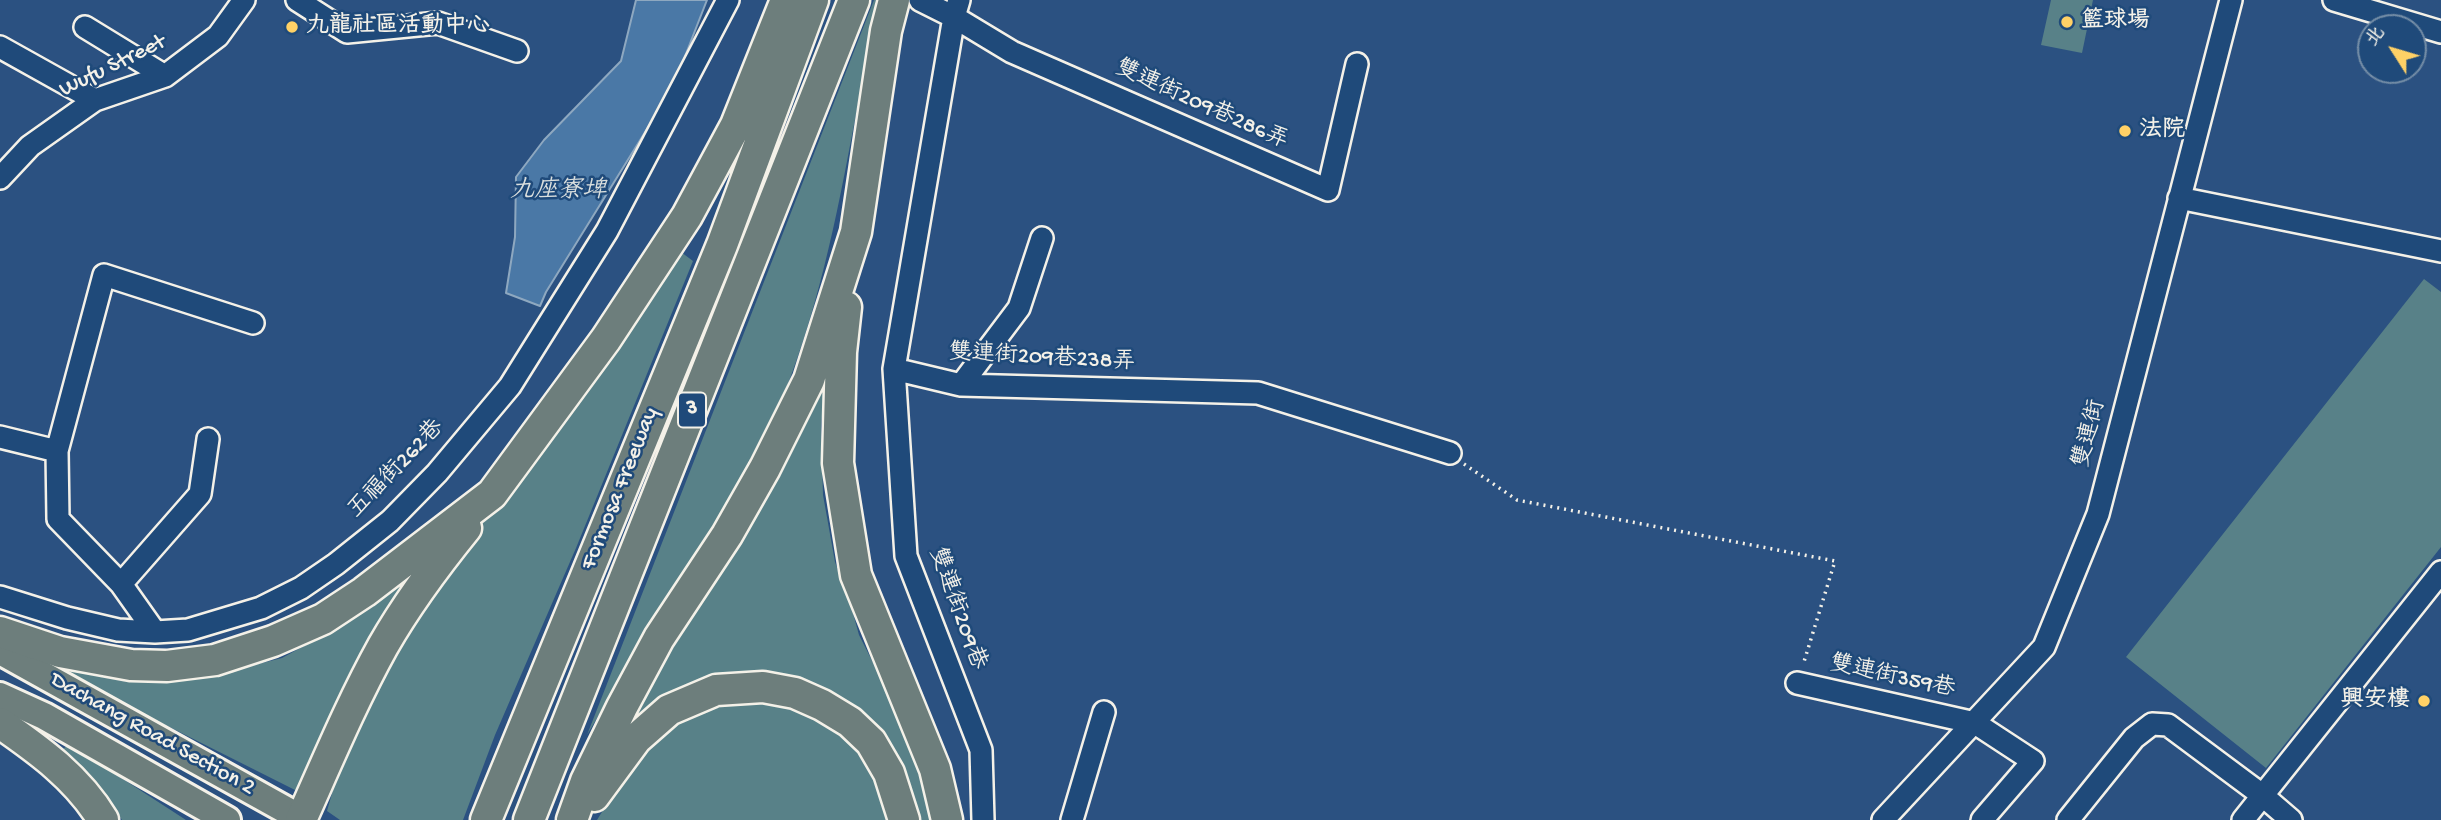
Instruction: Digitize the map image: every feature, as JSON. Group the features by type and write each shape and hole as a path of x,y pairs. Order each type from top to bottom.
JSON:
{"highway":[{"path":"302,820 344,724 383,646 448,550 606,339 687,216 736,125 786,0"},
{"name":"Formosa Freeway","path":"489,810 722,245 813,0"},
{"name":"Formosa Freeway","path":"529,820 854,0"},
{"path":"894,0 886,31 841,352 838,463 856,575 935,769 947,820"},
{"path":"572,820 586,781 659,638 727,535 810,380 856,232"},
{"path":"0,632 60,652 131,666 167,666 215,660 273,641 323,619 364,592 492,494"},
{"path":"578,820 636,740 669,710 716,690 763,687 795,694 822,705 850,722 871,742 890,773 904,820"},
{"path":"0,723 53,761 95,806 103,820"}],"main road":[{"name":"Dachang Road Section 2","path":"0,651 302,820"},
{"name":"Dachang Road Section 2","path":"0,696 44,716 227,820"}],"street":[{"name":"Wufu Street","path":"0,178 30,146 95,100 165,76 218,36 244,0"},
{"path":"297,0 347,32 438,23 517,51"},
{"name":"五福街262巷","path":"0,597 67,618 118,630 188,630 261,608 301,588 390,521 436,473 510,386 607,231 728,0"},
{"path":"894,369 957,8 920,0"},
{"name":"雙連街","path":"1883,820 2044,647 2098,514 2231,0"},
{"path":"2334,0 2441,32"},
{"name":"雙連街209巷286弄","path":"957,8 1012,51 1328,190 1357,64"},
{"path":"85,27 165,76"},
{"path":"0,47 95,100"},
{"path":"2179,198 2441,251"},
{"path":"961,385 1019,308 1042,238"},
{"path":"155,632 121,584 58,519 57,451 104,275 253,323"},
{"name":"雙連街209巷238弄","path":"894,369 961,385 1258,393 1450,453"},
{"name":"雙連街209巷","path":"894,369 906,556 981,750 983,820"},
{"path":"0,437 57,451"},
{"path":"121,584 200,494 208,439"},
{"path":"2243,820 2441,572"},
{"name":"雙連街359巷","path":"1797,683 1975,723"},
{"path":"1072,820 1104,712"},
{"path":"1975,723 2034,761 1982,820"},
{"path":"2068,820 2134,738 2152,724 2168,725 2291,820"}],"path":[{"path":"1450,453 1517,500 1835,561 1797,683"}],"green space":[{"path":"874,0 866,58 833,230 804,339 778,410 741,485 587,735"},
{"name":"籃球場","path":"2051,0 2093,0 2082,53 2041,45"},
{"path":"681,252 693,261 576,548 495,735 463,820 340,820 327,811 338,773 355,726 388,661 491,509"},
{"path":"2424,279 2441,292 2441,547 2266,768 2126,657"},
{"path":"828,358 821,426 823,495 835,562 859,635 918,751 938,820 917,820 912,795 889,744 858,712 676,691 633,720 663,664 760,509 792,444"},
{"path":"400,582 411,587 299,792 46,665 50,661 87,674 129,682 206,677 282,658 333,630"},
{"path":"754,699 797,707 833,726 847,738 868,765 889,820 597,820 635,758 677,722 713,704"},
{"path":"69,744 186,820 122,820 90,775 62,750"}],"water":[{"name":"九座寮埤","path":"636,0 707,0 682,64 660,108 546,292 540,306 506,293 515,237 516,177 544,140 621,61"}],"place":[{"name":"籃球場","path":"2067,22"},
{"name":"九龍社區活動中心","path":"292,27"},
{"name":"法院","path":"2125,131"},
{"name":"興安樓","path":"2424,701"}]}
